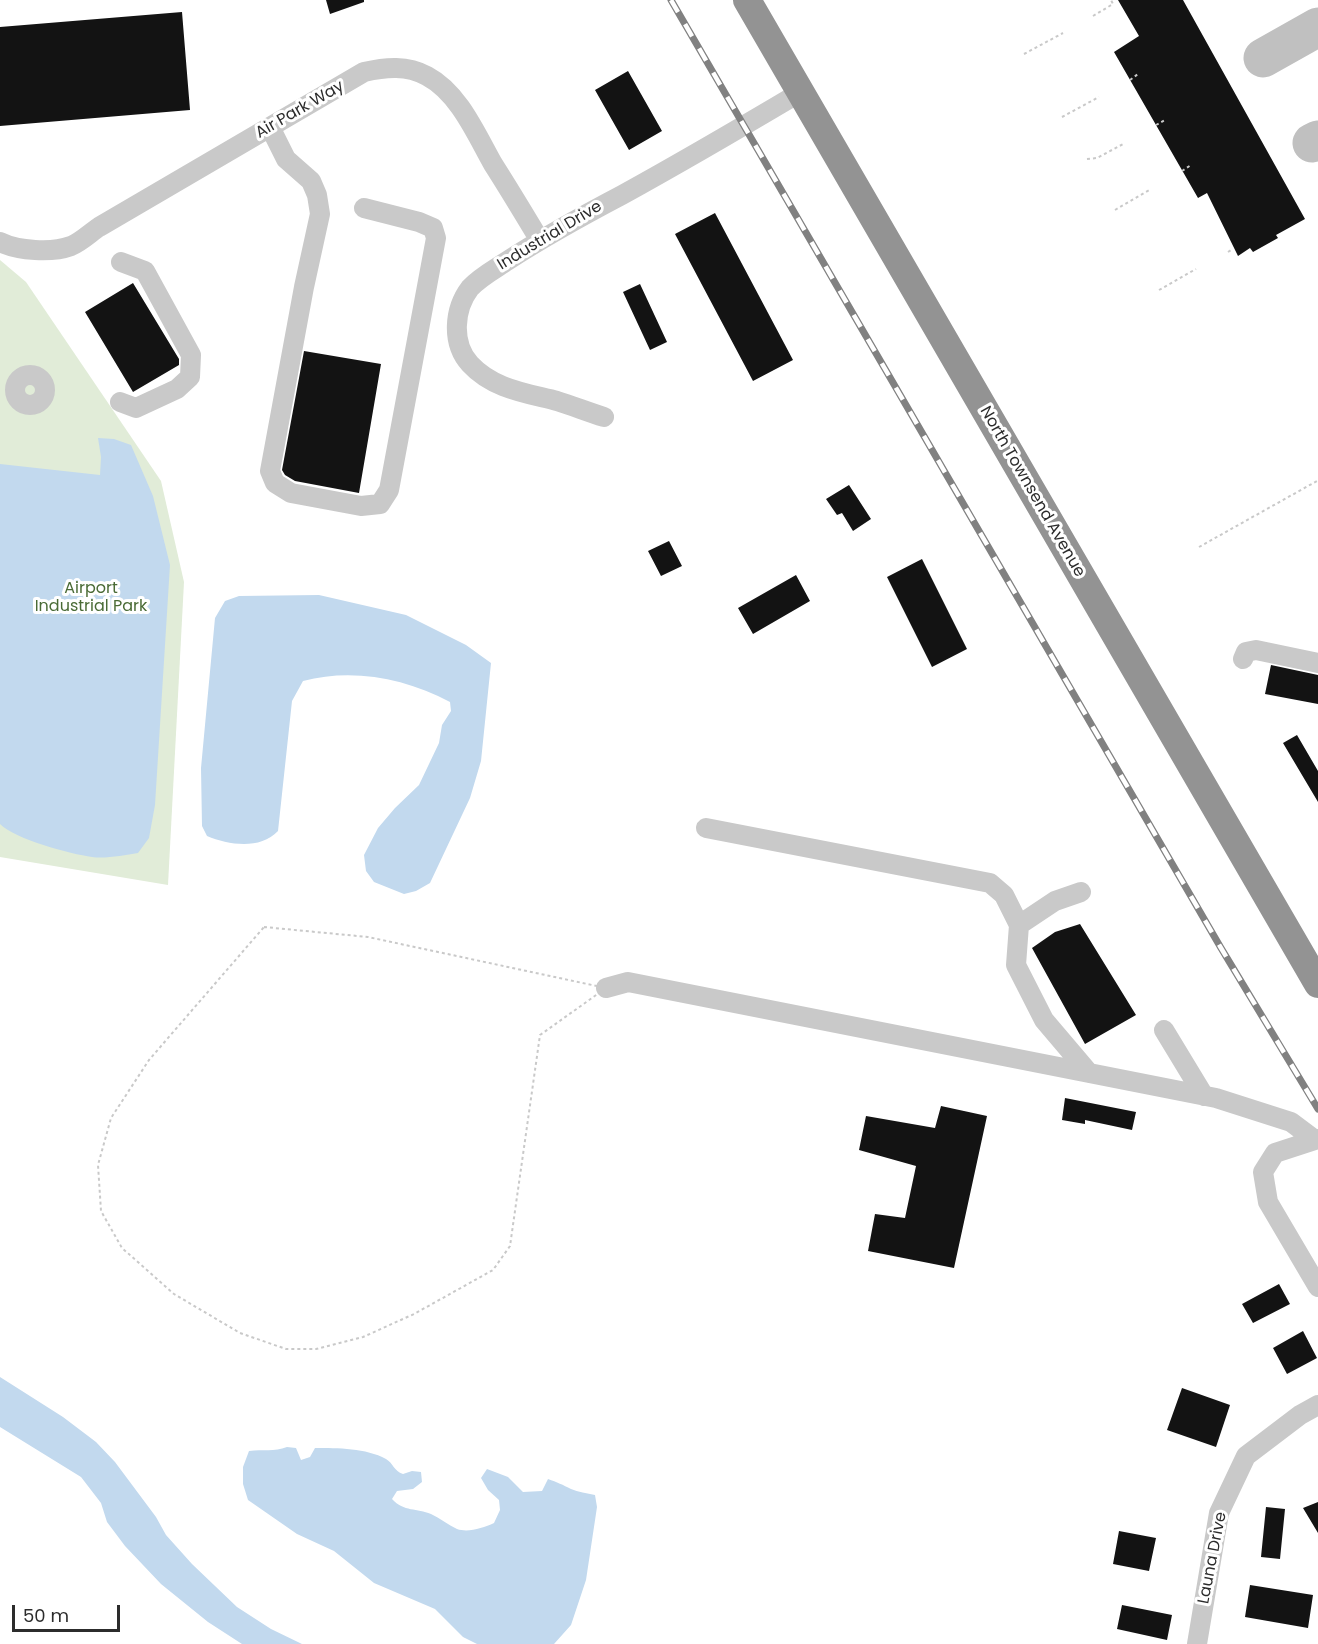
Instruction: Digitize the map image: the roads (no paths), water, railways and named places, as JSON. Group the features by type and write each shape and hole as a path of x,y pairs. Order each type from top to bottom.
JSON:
{"highway":[{"name":"North Townsend Avenue","path":"747,0 1318,984"}],"street":[{"name":"Air Park Way","path":"0,242 8,246 39,250 71,246 99,227 364,72 383,68 414,70 442,86 458,105 539,239"},
{"name":"Industrial Drive","path":"604,417 558,402 509,390 479,373 468,362 461,349 457,333 457,318 462,303 471,288 483,277 539,239 700,153 800,93"},
{"path":"270,127 286,159 311,181 317,195 320,214 270,471 275,483 291,493 361,506 380,504 388,490 436,238 433,228 419,222 364,208"},
{"path":"120,402 136,408 177,389 190,377 191,355 145,271 121,262"},
{"path":"1244,659 1246,652 1256,650 1318,663"},
{"path":"706,828 990,882 1004,895 1019,925 1016,965 1044,1020 1089,1073"},
{"path":"1019,925 1055,901 1081,892"},
{"path":"606,988 628,982 1204,1096 1291,1122 1316,1139"},
{"path":"1164,1030 1204,1096"},
{"path":"1316,1139 1275,1153 1263,1172 1268,1202 1318,1287"},
{"name":"Launa Drive","path":"1197,1644 1219,1513 1246,1456 1300,1415 1318,1406"}],"water":[{"name":"Airport Industrial Park","path":"98,438 114,439 131,445 153,496 170,565 155,805 149,838 138,853 103,858 43,845 17,835 0,824 0,464 100,475 101,457"},
{"path":"319,595 406,615 466,645 491,663 481,761 470,798 430,883 416,891 404,894 374,882 366,871 364,855 378,828 419,785 439,743 442,725 451,711 450,702 397,681 340,675 303,681 292,701 278,831 262,841 244,844 225,842 207,836 202,826 201,768 215,618 225,601 239,596"},
{"path":"0,1377 63,1417 96,1442 115,1462 156,1517 166,1535 192,1564 237,1607 271,1629 302,1644 242,1644 208,1622 161,1584 125,1546 107,1522 101,1503 81,1477 0,1427"},
{"path":"296,1448 301,1460 310,1457 315,1448 352,1449 378,1455 403,1474 412,1471 421,1472 422,1482 413,1489 397,1491 392,1499 401,1506 431,1514 461,1530 476,1529 494,1523 500,1510 499,1500 488,1490 481,1478 487,1469 508,1477 523,1492 542,1491 548,1479 574,1490 595,1495 597,1507 586,1580 571,1625 554,1644 477,1644 463,1637 435,1609 374,1583 334,1551 297,1534 248,1500 243,1484 243,1467 249,1451"}],"railway":[{"path":"671,0 1221,948 1318,1109"}]}
